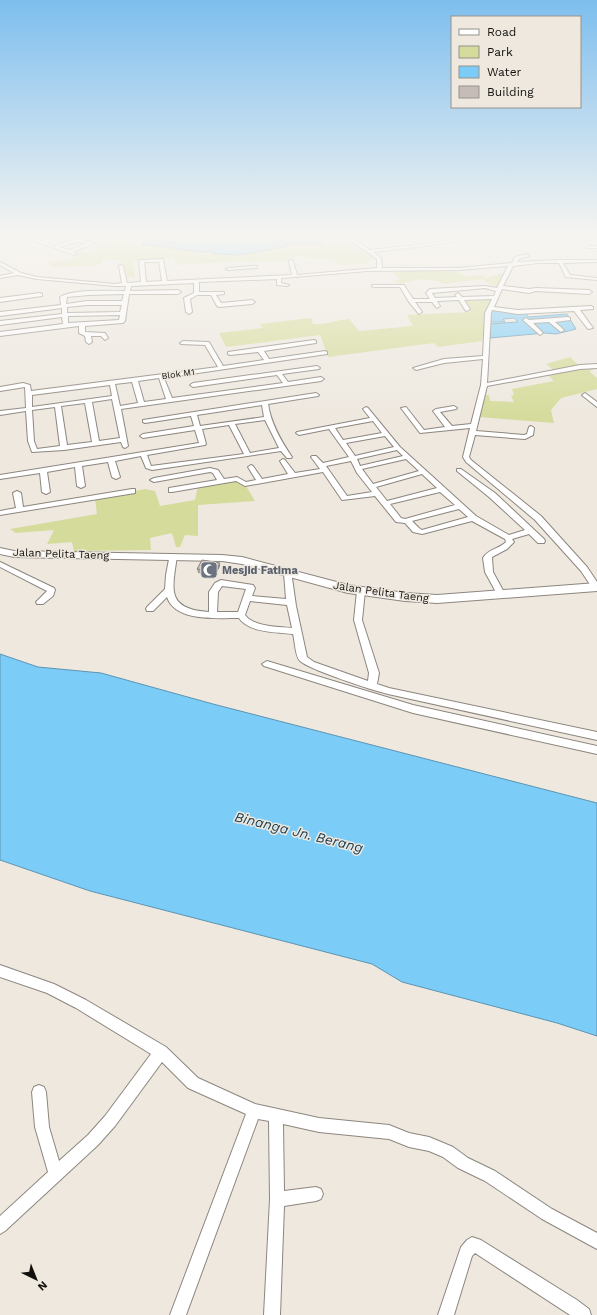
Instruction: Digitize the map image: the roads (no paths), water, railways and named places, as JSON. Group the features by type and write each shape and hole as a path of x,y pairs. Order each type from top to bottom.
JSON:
{"street":[{"path":"0,300 13,298"},
{"path":"63,298 66,325"},
{"path":"0,334 66,325 121,322 127,298"},
{"path":"187,298 189,312"},
{"path":"215,298 219,306 252,302"},
{"path":"409,298 418,312"},
{"path":"411,301 471,298"},
{"path":"495,298 490,308 486,324 484,385 466,457 468,461 538,518 584,569 597,587"},
{"path":"460,299 467,309"},
{"path":"434,300 437,306"},
{"path":"0,314 64,306 125,303"},
{"path":"490,308 518,312 591,308"},
{"path":"576,309 590,328"},
{"path":"518,312 540,333"},
{"path":"0,323 65,315 123,313"},
{"path":"529,322 568,319"},
{"path":"552,320 561,330"},
{"path":"82,324 82,334 103,334 105,338"},
{"path":"88,335 89,342"},
{"path":"230,353 314,342"},
{"path":"183,343 207,343 221,367"},
{"path":"260,350 268,361"},
{"name":"Blok M1","path":"30,393 161,377 221,367 325,353"},
{"path":"416,368 444,362 486,358"},
{"path":"484,385 580,367 597,366"},
{"path":"193,385 317,368"},
{"path":"188,373 198,397"},
{"path":"278,373 287,384"},
{"path":"161,377 170,401"},
{"path":"118,408 321,379"},
{"path":"135,380 142,405"},
{"path":"0,389 26,385 28,386 31,408 31,441 34,451 96,443 125,443 112,382"},
{"path":"145,421 316,395"},
{"path":"585,395 597,405"},
{"path":"0,413 116,397"},
{"path":"88,400 96,443"},
{"path":"265,403 267,418 283,449 293,476"},
{"path":"58,404 64,448"},
{"path":"404,408 426,438"},
{"path":"450,428 436,411 454,408"},
{"path":"366,409 398,448 473,518 508,538 510,542 508,546 490,553 487,558 489,572 501,594"},
{"path":"143,436 162,442 203,444 193,413"},
{"path":"0,477 144,454 162,442 198,428 267,418"},
{"path":"299,433 374,420"},
{"path":"231,423 248,455"},
{"path":"331,427 353,458 359,468 360,473 399,520 407,521 460,506"},
{"path":"422,432 450,428 525,437 530,435 531,428"},
{"path":"341,442 385,434"},
{"path":"172,490 238,479 245,484 293,476 353,458 398,448"},
{"path":"144,454 148,467 152,468 283,449"},
{"path":"314,456 345,498 378,493"},
{"path":"359,468 407,457"},
{"path":"111,460 116,477"},
{"path":"78,465 81,486"},
{"path":"251,467 269,490"},
{"path":"43,470 46,492"},
{"path":"459,470 492,495 541,541"},
{"path":"154,480 214,471 221,481"},
{"path":"372,486 423,472"},
{"path":"181,475 186,487"},
{"path":"386,503 442,489"},
{"path":"0,513 132,492"},
{"path":"17,493 20,509"},
{"path":"407,521 416,530 422,532 473,518"},
{"path":"508,538 530,531"},
{"name":"Jalan Pelita Taeng","path":"0,551 14,554 222,558 242,561 288,574 361,591 437,599 597,587"},
{"path":"173,556 169,584 174,605 189,612 241,615"},
{"path":"0,564 51,590 50,594 40,602"},
{"path":"288,574 289,602 298,631 303,658 310,664 388,692 597,736"},
{"path":"213,614 214,590 215,586 219,584 251,588 249,598 241,615"},
{"path":"150,609 170,589"},
{"path":"361,591 358,620 374,673 372,686"},
{"path":"249,598 289,602"},
{"path":"241,615 245,621 253,625 298,631"},
{"path":"267,664 413,709 597,750"},
{"path":"318,667 319,671 330,684"},
{"path":"0,971 50,988 81,1004 161,1052 193,1083 254,1111 319,1125 389,1132 409,1140 429,1144 448,1152 463,1163 490,1176 547,1214 597,1241"},
{"path":"0,1226 93,1140 110,1121 161,1052"},
{"path":"39,1092 42,1127 56,1175"},
{"path":"178,1315 254,1111"},
{"path":"272,1315 277,1199 276,1116"},
{"path":"277,1199 316,1194"},
{"path":"446,1315 466,1252 472,1245 476,1245 583,1315"}],"water":[{"path":"491,311 525,313 529,317 567,314 576,329 556,334 545,333 490,338 489,324 518,322 514,318 503,319 505,322 489,322"},
{"name":"Binanga Jn. Berang","path":"0,654 38,667 101,673 213,704 597,803 597,1036 557,1023 402,982 372,964 90,891 0,860"}],"place":[{"name":"Mesjid Fatima","path":"209,570"}]}
